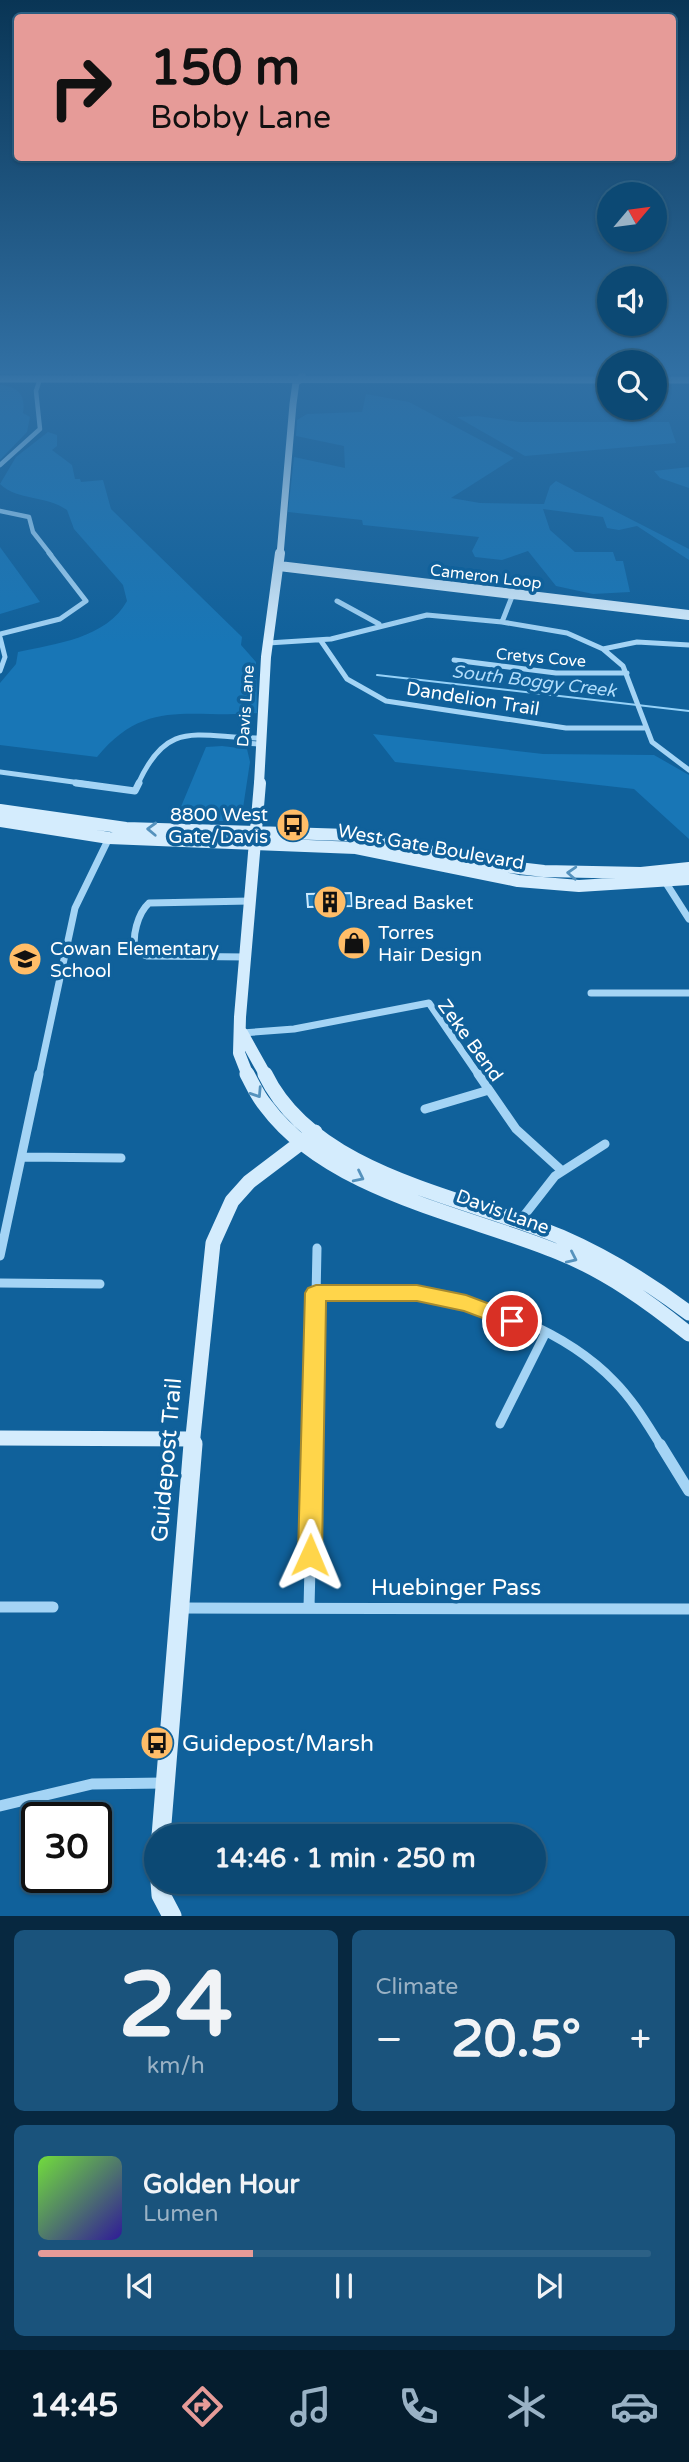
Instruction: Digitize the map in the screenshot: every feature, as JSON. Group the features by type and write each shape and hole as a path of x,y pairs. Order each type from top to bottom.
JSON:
{"street":[{"name":"Davis Lane","path":"289,463 268,643 260,741 257,836 240,1017 242,1033 236,1048 255,1091 301,1141 327,1160 378,1186 605,1256 639,1276 689,1313"},
{"path":"0,511 29,517 34,527 33,533 86,601 60,619 0,635 5,657 0,671"},
{"name":"Cameron Loop","path":"279,566 689,615"},
{"path":"502,622 513,594"},
{"path":"337,601 379,624"},
{"path":"268,643 321,641 411,617 444,615 566,633 603,649 627,673 652,742 689,770"},
{"name":"Dandelion Trail","path":"321,641 346,679 386,701 566,728 645,728"},
{"path":"603,649 649,641 689,645"},
{"name":"Cretys Cove","path":"454,660 556,673 627,673"},
{"path":"0,772 135,791 150,761 164,743 180,738 222,737 260,741"},
{"name":"West Gate Boulevard","path":"0,810 126,828 257,836 356,848 518,881 593,886 666,883 689,879"},
{"path":"24,814 31,820 32,826"},
{"name":"West Gate Boulevard","path":"0,821 109,838 348,835 501,866 544,871 689,870"},
{"path":"0,1256 75,908 109,838"},
{"path":"689,870 669,877 666,883 689,919"},
{"path":"593,886 650,878 658,872"},
{"path":"247,957 147,956 136,952 134,946 140,911 149,903 251,901"},
{"path":"591,993 689,993"},
{"name":"Zeke Bend","path":"242,1033 294,1029 429,1003 522,1137 560,1169"},
{"name":"Davis Lane","path":"242,1033 253,1045 271,1086 315,1132 367,1165 516,1228 597,1270 658,1308 689,1334"},
{"path":"425,1110 489,1090"},
{"name":"Guidepost Trail","path":"162,1824 193,1439 213,1243 221,1220 232,1201 249,1182 315,1132"},
{"path":"516,1228 537,1193 560,1169 604,1144"},
{"path":"22,1157 121,1158"},
{"path":"309,1608 317,1248"},
{"path":"0,1283 100,1284"},
{"path":"316,1293 417,1293 440,1296 545,1334 596,1364 614,1381 689,1491"},
{"path":"500,1424 545,1334"},
{"path":"0,1438 193,1439"},
{"path":"0,1607 53,1607"},
{"name":"Huebinger Pass","path":"180,1608 689,1609"},
{"path":"0,1806 92,1784 165,1783"},
{"path":"161,1894 172,1915"}],"shaded area":[{"path":"12,463 70,463 75,479 80,479 81,482 103,480 111,509 242,637 241,645 256,662 257,713 190,714 151,718 115,738 97,757 0,745 0,683 16,664 18,652 63,642 93,631 107,623 127,601 123,585 74,529 67,510 50,502 15,493 0,484"},
{"path":"293,463 324,463 345,468 345,463 505,463 451,498 480,503 544,504 550,486 556,481 689,549 689,560 637,526 619,530 607,528 603,517 543,509 550,530 575,552 613,552 616,561 623,561 630,592 593,594 556,586 528,551 502,560 475,557 472,551 479,537 363,525 362,520 288,512"},
{"path":"689,467 689,488 660,478 654,471"},
{"path":"0,547 40,602 0,614"},
{"path":"373,734 543,754 654,755 689,775 689,839 634,789 395,762"},
{"path":"206,747 247,749 250,762 241,821 175,821"}],"building":[{"name":"Bread Basket","path":"351,893 352,906 308,907 307,894"}],"waterway":[{"name":"South Boggy Creek","path":"377,675 689,711"}],"place":[{"name":"8800 West Gate/Davis","path":"293,825"},
{"name":"Bread Basket","path":"330,902"},
{"name":"Torres Hair Design","path":"354,943"},
{"name":"Cowan Elementary School","path":"25,959"},
{"name":"Guidepost/Marsh","path":"157,1743"}],"route":[{"path":"310,1555 316,1293 417,1293 440,1296 512,1321"}]}
